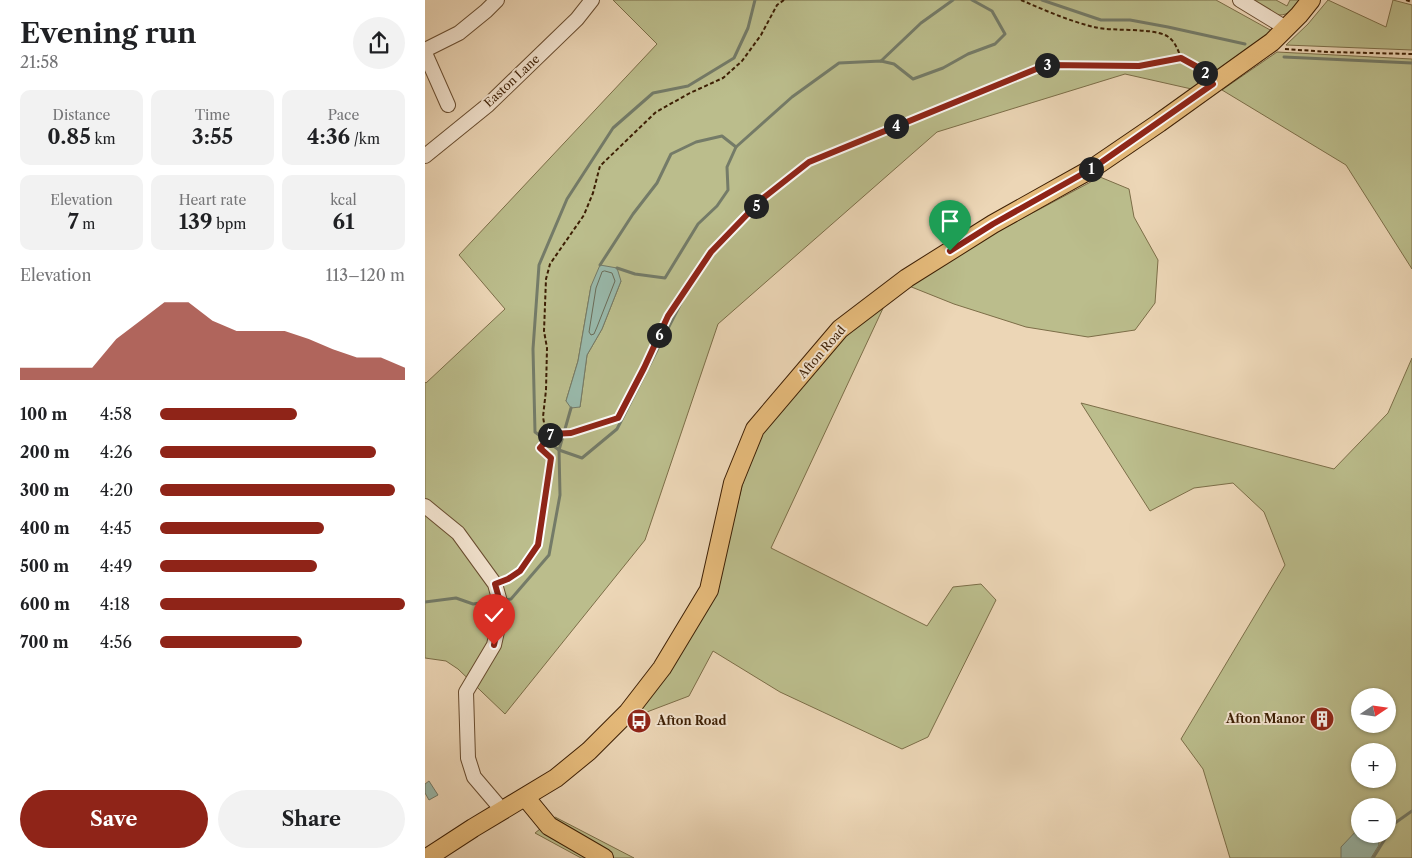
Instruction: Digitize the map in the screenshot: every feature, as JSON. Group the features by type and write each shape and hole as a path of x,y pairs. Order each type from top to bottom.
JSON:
{"main road":[{"name":"Afton Road","path":"427,858 556,778 589,751 628,712 662,668 709,590 733,483 755,429 840,329 907,278 993,224 1093,168 1272,42 1311,0"},
{"path":"526,798 549,826 604,858"}],"street":[{"path":"448,105 425,52 459,34 497,0"},
{"name":"Easton Lane","path":"425,156 488,105 577,19 592,0"},
{"path":"1240,0 1286,28"},
{"path":"425,506 458,534 496,586 502,609 494,645 466,692 468,758 474,777 503,811"}],"path":[{"path":"784,0 777,5 756,42 742,61 723,78 690,93 656,112 600,166 593,193 584,215 550,264 546,278 544,331 547,348 543,417 545,428 552,434 571,433 618,418 668,316 711,252 762,199 809,162 1046,65 1139,66 1181,58 1201,69 1213,84"},
{"path":"1021,0 1053,14 1095,27 1167,36 1177,47 1181,58"},
{"path":"1407,0 1412,2"},
{"path":"1272,42 1284,49 1412,54"},
{"path":"496,586 520,571 538,545 551,458 540,448 552,434"}],"green space":[{"path":"613,0 1216,0 1272,31 1196,90 1125,74 937,132 718,324 645,540 505,714 458,669 446,661 425,658 425,382 505,309 459,255 657,44","holes":["621,281 602,329 587,355 580,407 566,401 578,361 591,286"]},
{"path":"1248,0 1276,0 1287,6 1290,0 1302,0 1288,13 1276,15"},
{"path":"1328,0 1386,27 1393,0 1412,5 1412,50 1286,45 1308,24"},
{"path":"1277,52 1412,59 1412,269 1346,165 1222,90"},
{"path":"1100,177 1129,189 1134,217 1158,260 1155,303 1135,330 1088,337 1026,327 954,304 909,286 995,233"},
{"path":"885,304 771,548 927,626 953,587 981,584 996,600 928,737 902,749 780,692 713,651 689,696 631,718 716,593 742,486 761,430 842,334"},
{"path":"1412,358 1412,858 1230,858 1203,769 1181,739 1285,565 1264,512 1233,483 1194,488 1150,511 1081,403 1334,469 1388,413"},
{"path":"555,817 634,858 581,858 535,833"}],"water":[{"path":"600,265 617,268 621,281 602,329 587,355 580,407 571,408 566,401 578,361 591,286"},
{"path":"429,781 438,795 429,800 425,793 425,784"},
{"path":"1351,836 1351,843 1379,843 1379,845 1371,858 1341,858 1341,847"}],"waterway":[{"path":"686,293 617,429 582,458 559,450 535,432 533,349 539,265 567,199 613,128 653,93 688,86 734,58 748,28 755,0"},
{"path":"881,61 921,23 953,0"},
{"path":"617,268 635,274 665,278 698,224 717,206 728,190 727,167 736,147 792,97 839,63 881,61 894,64 913,79 943,68 968,54 995,44 1005,34 992,11 972,0"},
{"path":"1042,0 1101,20 1130,20 1245,44"},
{"path":"1284,57 1412,63"},
{"path":"600,265 633,214 657,183 671,154 696,142 722,136 736,147"},
{"path":"504,600 511,599 549,555 560,495 559,450 571,408"},
{"path":"425,602 456,598 473,604 496,601"},
{"path":"1373,858 1395,823 1412,811"}],"place":[{"name":"Afton Manor","path":"1322,719"},
{"name":"Afton Road","path":"639,721"}],"route":[{"path":"494,645 502,609 495,584 508,579 520,571 538,545 551,458 540,448 552,434 571,433 618,418 668,316 711,252 762,199 809,162 1046,65 1139,66 1181,58 1201,69 1213,84 1093,168 993,224 950,251"}]}
